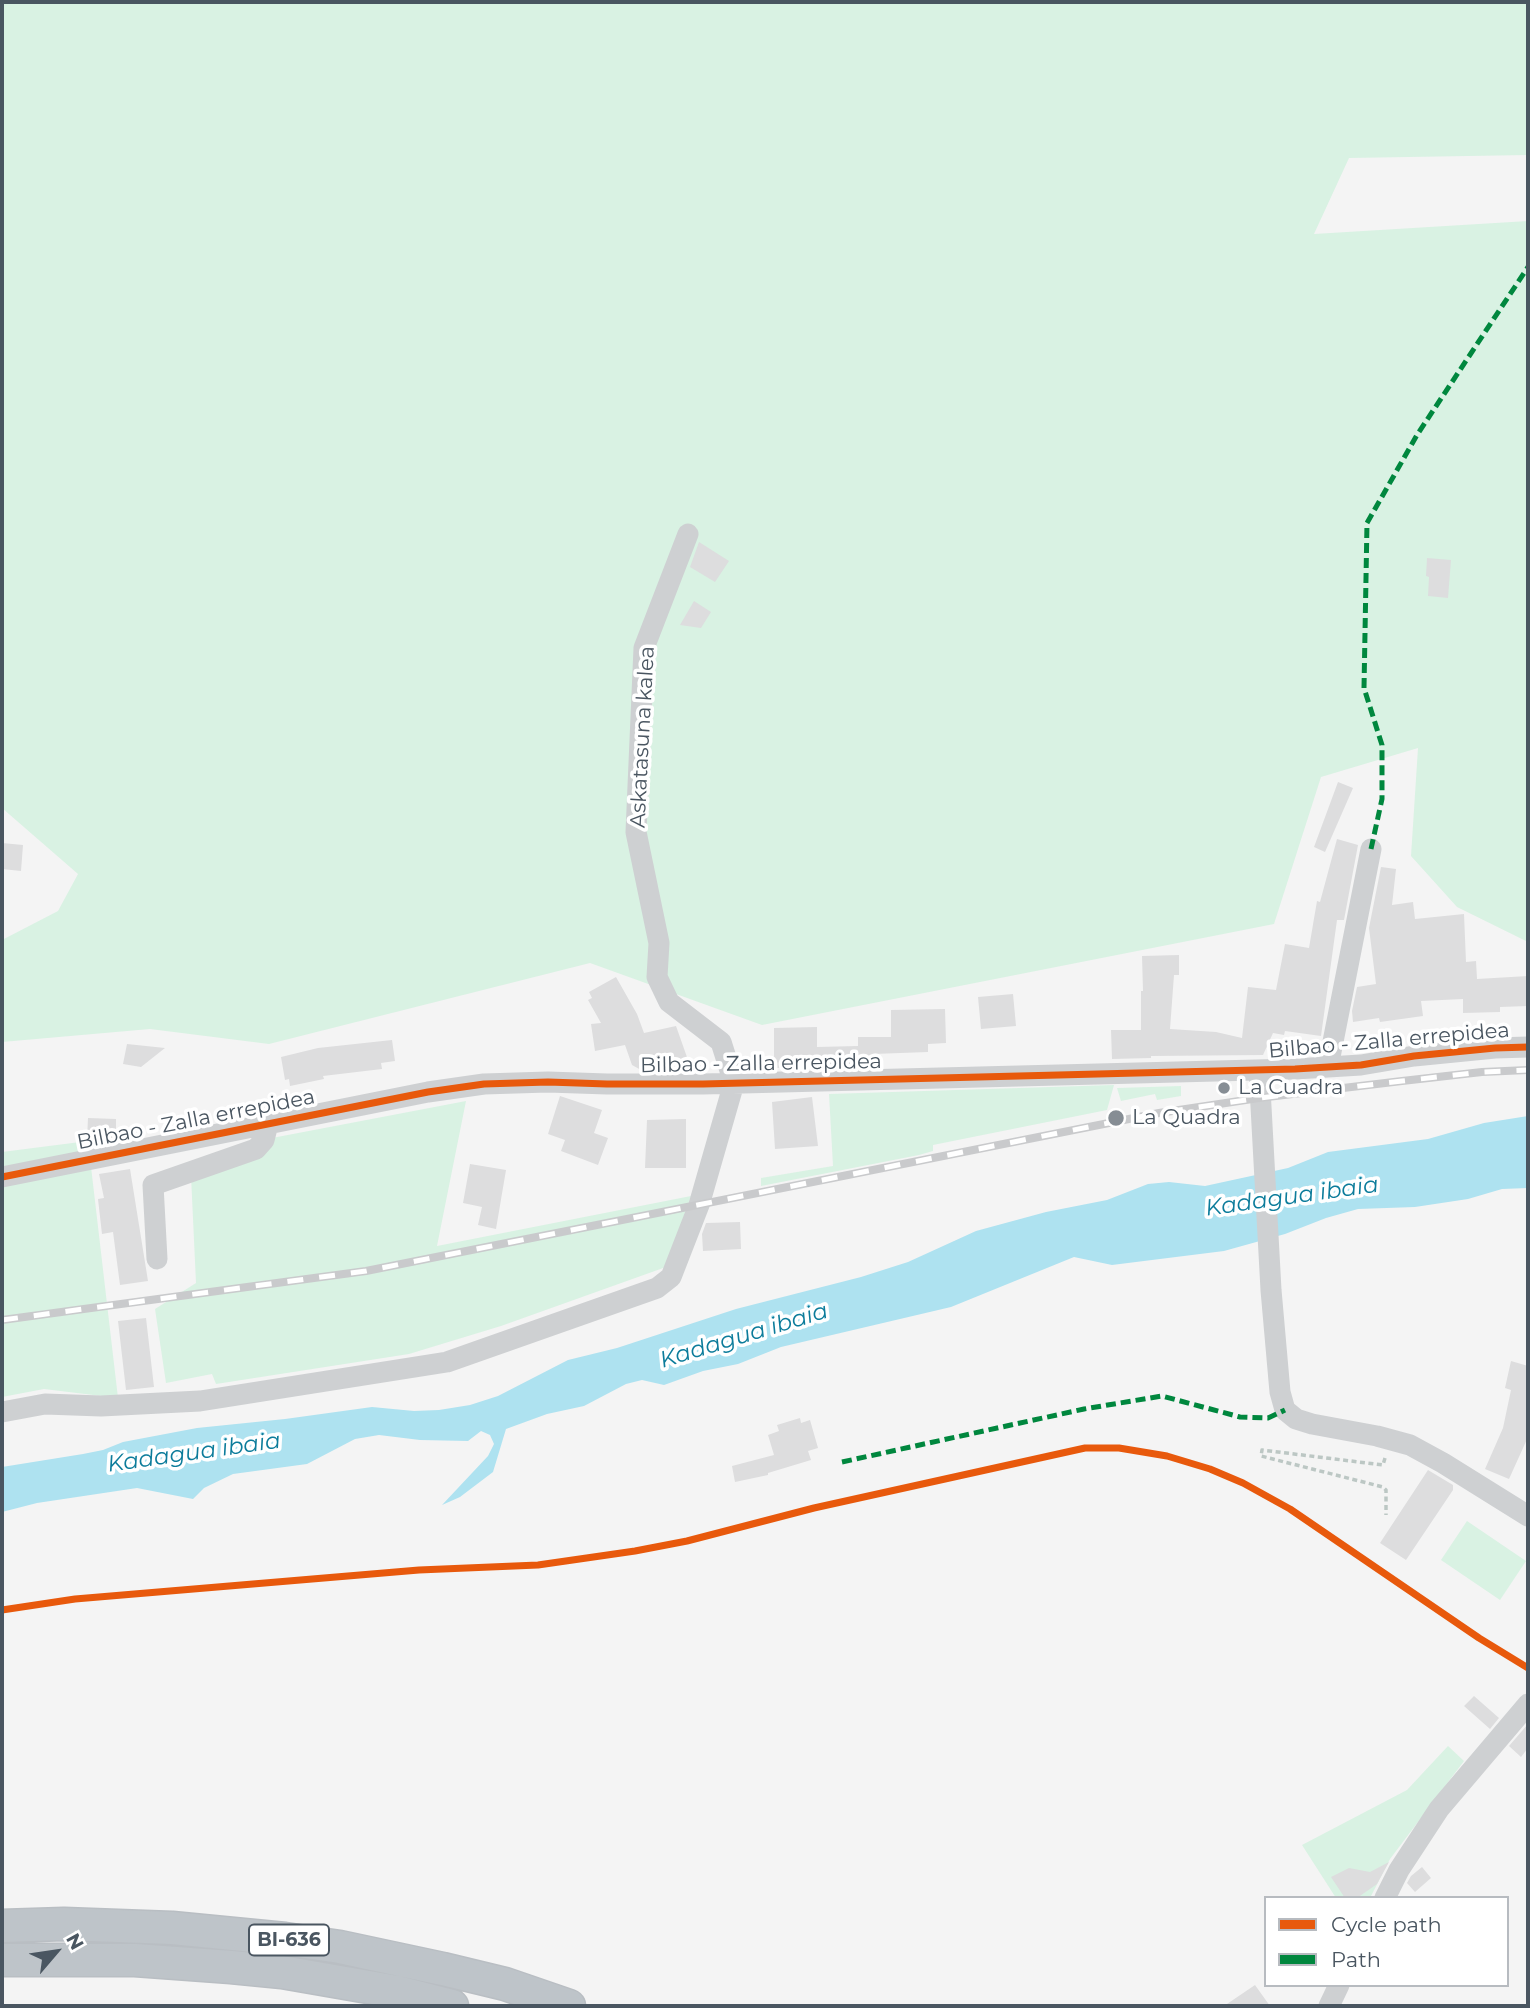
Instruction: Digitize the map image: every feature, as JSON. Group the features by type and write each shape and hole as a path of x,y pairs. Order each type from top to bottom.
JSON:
{"highway":[{"name":"BI-636","path":"2,1926 64,1924 172,1928 285,1939 340,1947 443,1969 505,1984 569,2006"},
{"name":"BI-636","path":"2,1960 135,1960 282,1972 397,1992 452,2006"}],"street":[{"name":"Askatasuna kalea","path":"688,534 644,648 636,832 659,943 657,977 669,1002 721,1042 733,1083"},
{"path":"1328,1067 1371,849"},
{"name":"Bilbao - Zalla errepidea","path":"2,1177 428,1092 484,1084 733,1083 1259,1070 1328,1067 1528,1046"},
{"path":"1259,1070 1271,1290 1280,1392 1285,1410 1296,1419 1312,1424 1388,1439 1409,1446 1443,1463 1528,1516"},
{"path":"2,1412 45,1404 101,1406 200,1401 407,1370 459,1358 539,1327 657,1288 671,1277 685,1245 733,1083"},
{"path":"157,1259 153,1185 256,1150 264,1140 268,1124"},
{"path":"1386,1896 1399,1870 1438,1809 1528,1704"},
{"path":"1329,2006 1338,1987"}],"path":[{"path":"1386,1515 1386,1490 1383,1487 1261,1456 1262,1450 1384,1465 1388,1439"}],"green space":[{"path":"2,2 1528,2 1528,155 1349,158 1314,234 1528,221 1528,942 1457,907 1411,856 1418,748 1321,777 1274,924 762,1025 590,963 269,1044 150,1029 2,1042 2,940 58,911 78,874 2,808"},
{"path":"1114,1085 1107,1110 933,1145 933,1151 919,1155 761,1186 761,1178 833,1166 829,1094"},
{"path":"1181,1086 1181,1096 1157,1100 1155,1094 1121,1101 1117,1088"},
{"path":"466,1101 437,1246 691,1196 666,1267 501,1326 409,1354 216,1384 212,1374 166,1383 155,1309 196,1283 191,1176 272,1138"},
{"path":"88,1141 118,1398 44,1389 2,1397 2,1152"},
{"path":"1467,1521 1526,1561 1500,1600 1441,1560"},
{"path":"1448,1746 1464,1761 1390,1859 1371,1896 1335,1896 1302,1845 1407,1790"}],"water":[{"name":"Kadagua ibaia","path":"1528,1116 1528,1188 1502,1189 1468,1199 1415,1207 1358,1209 1224,1251 1112,1265 1074,1257 951,1307 781,1347 738,1364 703,1371 664,1385 642,1380 626,1384 584,1406 547,1414 506,1429 493,1472 460,1497 442,1505 488,1456 494,1444 490,1435 481,1431 468,1441 420,1440 379,1435 355,1439 307,1464 233,1474 204,1488 193,1499 137,1488 37,1503 2,1512 2,1467 103,1450 123,1442 197,1428 372,1407 414,1411 470,1405 498,1396 568,1360 617,1348 736,1309 861,1277 908,1262 976,1231 1046,1212 1107,1200 1148,1184 1169,1182 1205,1186 1288,1168 1328,1152 1428,1139 1484,1123"}],"building":[{"path":"699,542 729,561 715,582 690,567"},
{"path":"1427,558 1451,560 1448,598 1428,596"},
{"path":"694,601 711,612 701,628 680,625"},
{"path":"1338,782 1353,788 1325,852 1314,847"},
{"path":"1337,839 1358,845 1344,920 1337,920 1321,1036 1285,1031 1284,1035 1273,1033 1263,1055 1112,1059 1111,1030 1141,1030 1142,956 1179,955 1179,975 1174,975 1170,1029 1216,1032 1242,1038 1248,987 1276,990 1285,944 1309,948 1317,901 1320,902"},
{"path":"2,843 23,845 21,871 2,869"},
{"path":"1381,867 1396,869 1392,905 1413,902 1415,919 1464,914 1466,962 1476,961 1477,979 1528,976 1528,1006 1500,1007 1500,1012 1463,1013 1463,999 1421,1001 1423,1016 1380,1022 1379,1018 1353,1022 1352,1011 1357,987 1376,984 1369,928"},
{"path":"616,977 637,1014 644,1033 676,1026 688,1060 641,1070 632,1065 625,1045 595,1051 591,1024 601,1023 588,1000 592,998 589,992"},
{"path":"1013,994 1016,1026 981,1029 978,997"},
{"path":"945,1009 946,1043 928,1044 928,1052 873,1054 873,1067 817,1065 774,1068 774,1028 817,1027 817,1047 858,1046 858,1037 891,1037 891,1010"},
{"path":"392,1040 395,1061 381,1063 382,1069 323,1076 324,1079 290,1086 289,1079 285,1080 281,1057 318,1048"},
{"path":"127,1044 165,1048 141,1067 123,1064"},
{"path":"560,1096 602,1110 594,1133 608,1138 598,1165 561,1151 565,1140 548,1134"},
{"path":"812,1097 818,1146 775,1149 772,1102"},
{"path":"88,1118 116,1119 116,1141 87,1140"},
{"path":"686,1119 686,1168 645,1168 647,1120"},
{"path":"470,1164 506,1170 496,1229 478,1225 482,1207 463,1203"},
{"path":"130,1169 148,1281 120,1285 113,1232 102,1234 98,1199 104,1198 99,1174"},
{"path":"740,1222 741,1249 703,1251 702,1234 706,1223"},
{"path":"146,1318 154,1387 126,1390 118,1321"},
{"path":"1511,1361 1528,1366 1528,1437 1509,1479 1485,1469 1503,1428 1511,1390 1505,1388"},
{"path":"800,1418 801,1423 810,1420 818,1448 808,1451 811,1460 768,1475 735,1482 732,1466 774,1455 768,1435 779,1431 777,1425"},
{"path":"1428,1470 1453,1485 1453,1490 1406,1560 1380,1543"},
{"path":"1474,1696 1499,1718 1490,1729 1464,1706"},
{"path":"1528,1724 1528,1748 1521,1757 1509,1746"},
{"path":"1389,1862 1377,1884 1360,1896 1344,1896 1331,1877 1349,1868 1370,1872"},
{"path":"1422,1867 1431,1878 1415,1892 1407,1883"},
{"path":"1255,1985 1270,2006 1224,2006"}],"railway":[{"path":"2,1320 366,1271 1159,1113 1402,1081 1528,1070"}],"marked path":[{"path":"1371,849 1382,799 1382,745 1364,688 1367,523 1417,435 1528,267"},
{"path":"842,1462 1084,1409 1162,1396 1240,1417 1268,1418 1285,1410"}],"cycle path":[{"path":"2,1177 428,1092 484,1084 703,1084 1295,1069 1361,1065 1414,1056 1528,1047"},
{"path":"2,1610 75,1599 419,1570 538,1565 635,1551 1085,1448 1119,1448 1167,1456 1210,1469 1243,1483 1290,1509 1479,1638 1528,1668"}],"place":[{"name":"La Cuadra","path":"1224,1088"},
{"name":"La Quadra","path":"1116,1118"}]}
